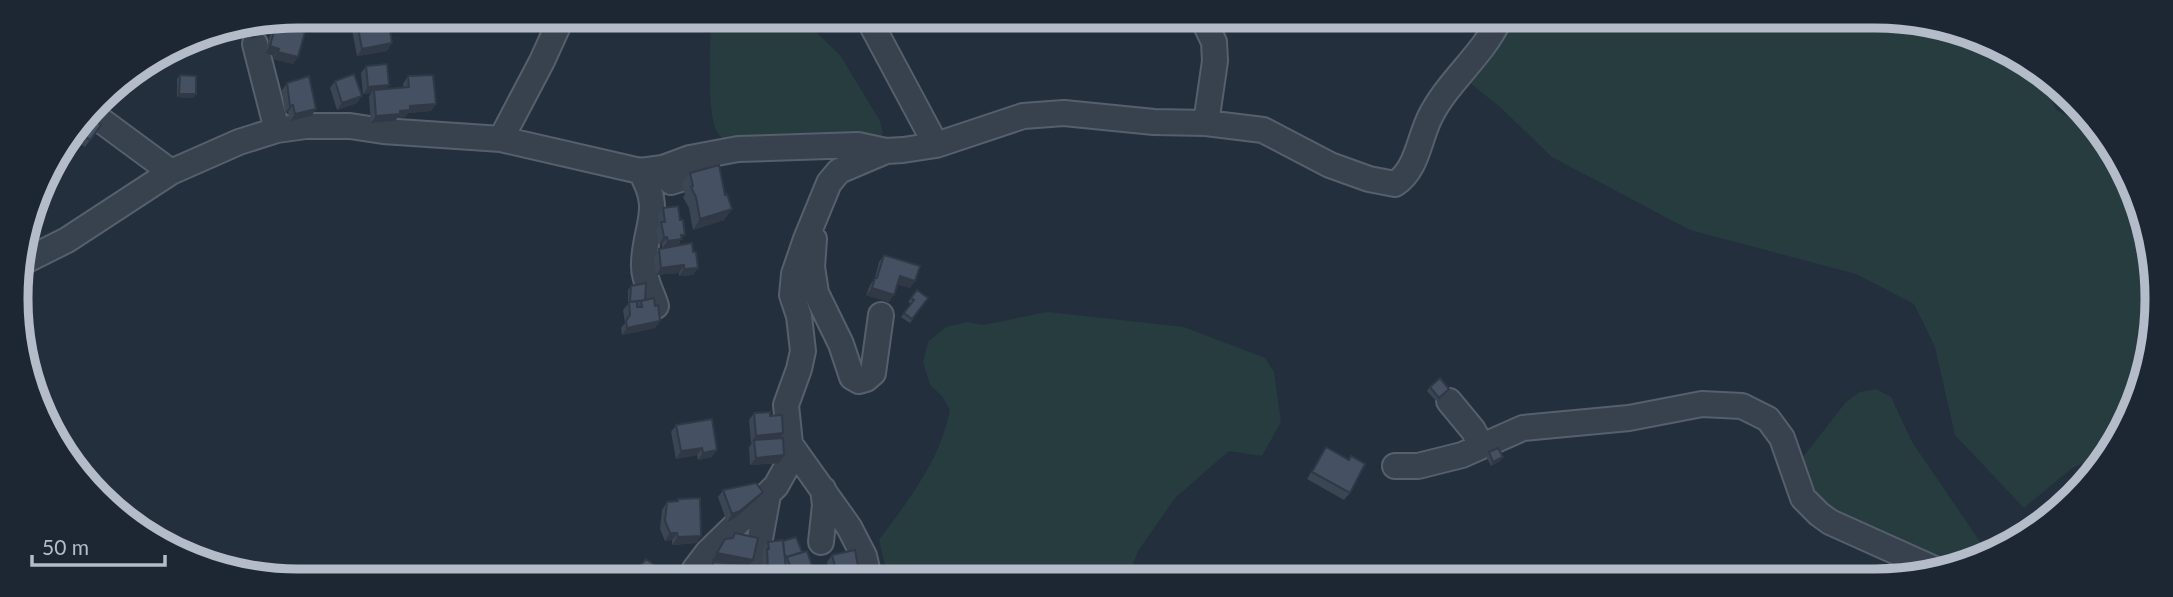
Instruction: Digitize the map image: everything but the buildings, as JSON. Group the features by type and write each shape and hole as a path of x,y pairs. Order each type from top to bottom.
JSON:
{"street":[{"path":"500,139 557,28"},
{"path":"873,28 936,145"},
{"path":"1206,123 1215,61 1214,42 1207,28"},
{"path":"695,569 708,552 768,495 786,468 790,444 786,405 803,351 799,316 792,295 794,274 829,183 839,171 886,151 936,145 992,125 1034,114 1065,113 1263,130 1330,165 1369,179 1395,184 1413,163 1420,139 1438,103 1477,55 1494,28"},
{"path":"255,44 277,130"},
{"path":"98,117 171,172"},
{"path":"31,258 67,240 171,172 229,146 277,130 306,126 350,126 383,131 500,139 652,169 671,182 699,173"},
{"path":"652,169 690,158 738,149 858,145 886,151"},
{"path":"652,169 648,182 652,198 652,222 643,266 656,306"},
{"path":"813,225 812,267 816,293 841,344 852,377 859,381 873,373 881,315"},
{"path":"1449,401 1473,430 1480,445"},
{"path":"1395,466 1418,466 1462,455 1522,428 1629,418 1703,404 1742,406 1768,419 1782,438 1803,498 1819,514 1830,522 1926,564"},
{"path":"790,444 849,527 864,556 867,569"},
{"path":"821,542 825,505 823,488"},
{"path":"754,569 768,495"}],"green space":[{"path":"812,28 840,55 880,121 883,134 873,140 722,138 712,116 710,99 710,29"},
{"path":"1498,28 1910,30 1961,42 2010,64 2047,90 2056,110 2081,124 2089,134 2117,179 2136,228 2143,263 2143,334 2131,385 2109,434 2091,460 2072,468 2024,508 1955,435 1935,347 1914,304 1856,274 1690,230 1552,157 1501,108 1464,78"},
{"path":"1047,312 1184,327 1265,358 1274,372 1281,422 1262,456 1229,451 1175,498 1138,551 1131,569 886,569 879,540 931,463 950,410 942,396 930,385 923,362 928,342 946,327 967,322 983,325"},
{"path":"1876,389 1891,397 1912,442 1984,545 1945,560 1921,565 1841,526 1807,488 1803,457 1846,402 1860,392"}]}
